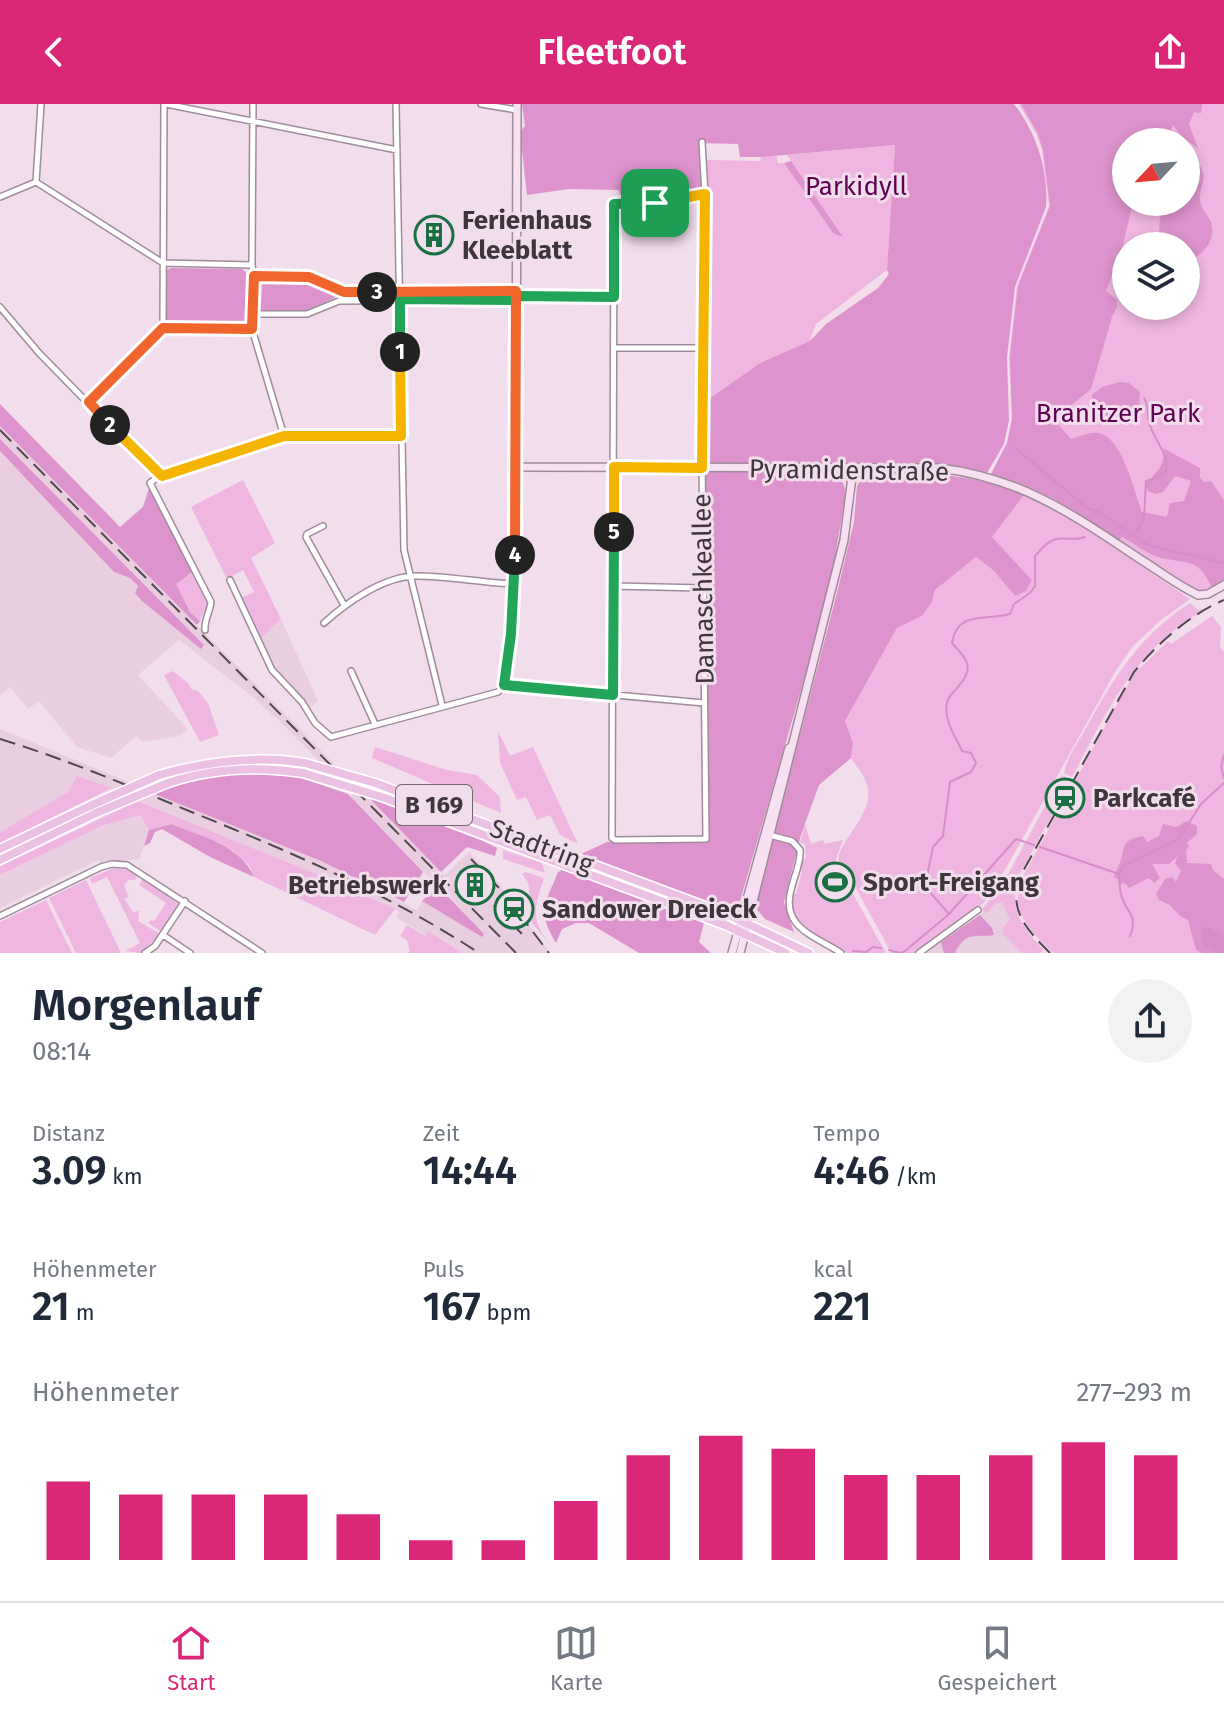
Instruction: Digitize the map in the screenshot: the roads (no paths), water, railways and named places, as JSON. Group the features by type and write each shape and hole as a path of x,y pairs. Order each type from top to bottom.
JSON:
{"main road":[{"path":"516,467 517,107"},
{"name":"Pyramidenstraße","path":"516,467 939,468 965,471 1012,484 1067,511 1198,595 1208,594 1224,585"},
{"path":"732,953 744,922 798,723 844,540 853,469"},
{"name":"Stadtring","path":"0,860 159,775 207,763 274,759 305,763 375,783 744,922 809,953"},
{"name":"Stadtring","path":"0,849 94,809 206,773 239,769 303,773 385,798 741,932 786,953"},
{"path":"740,953 741,932"}],"street":[{"path":"36,182 41,104"},
{"path":"89,402 163,328 165,104 397,150"},
{"path":"253,104 252,329 284,436"},
{"path":"396,104 404,550 442,705"},
{"path":"481,104 517,107"},
{"name":"Damaschkeallee","path":"613,695 612,838 706,839 702,468 705,194 702,142"},
{"path":"0,197 36,182"},
{"path":"36,182 163,263 252,265"},
{"path":"613,695 614,204 655,203 705,194"},
{"path":"254,276 309,277 344,292 614,297"},
{"path":"253,314 307,314 339,301 516,296"},
{"path":"0,307 39,353 159,476"},
{"path":"163,328 252,329"},
{"path":"614,348 704,348"},
{"path":"205,630 204,623 211,602 150,483 159,476 284,436 401,436"},
{"path":"503,688 515,584 516,467"},
{"path":"323,526 306,537 344,605"},
{"path":"324,623 344,605 375,588 412,576 515,584"},
{"path":"230,580 272,670 302,702 315,723 331,737 503,688 704,703"},
{"path":"614,586 703,588"},
{"path":"351,671 375,724"},
{"path":"767,835 792,841 800,850 800,861 787,900 794,922 841,953"},
{"path":"0,916 112,864 134,867 259,952"},
{"path":"145,953 155,946 185,901"},
{"path":"919,953 978,910"},
{"path":"163,935 190,953"}],"waterway":[{"path":"1134,535 1144,519 1146,481 1166,471 1165,458 1149,423 1144,398"},
{"path":"1014,447 1087,508 1099,512 1143,542 1224,563"},
{"path":"1034,845 1016,839 949,914 928,890 927,876 933,847 943,836 950,782 971,772 976,763 971,753 962,751 946,709 949,698 968,668 965,658 952,643 955,633 966,621 1010,614 1014,604 1035,586 1035,556 1042,548 1054,540 1085,537"},
{"path":"1224,755 1221,767 1224,778"},
{"path":"1119,873 1124,865 1178,840 1201,804 1224,783"},
{"path":"1040,847 1119,874 1123,900 1133,922 1130,936"},
{"path":"889,950 905,951 948,915"},
{"path":"853,951 881,948"}],"railway":[{"path":"0,430 516,953"},
{"path":"1050,953 1021,917 1016,897 1022,873 1134,672 1175,631 1224,600"},
{"path":"0,739 98,774 304,859 375,893 479,953"},
{"path":"471,859 502,891 549,953"},
{"path":"460,871 527,939"}],"place":[{"name":"Ferienhaus Kleeblatt","path":"434,235"},
{"name":"Parkcafé","path":"1065,798"},
{"name":"Sport-Freigang","path":"835,882"},
{"name":"Betriebswerk","path":"475,885"},
{"name":"Sandower Dreieck","path":"514,909"}],"park label":[{"name":"Parkidyll","path":"856,186"},
{"name":"Branitzer Park","path":"1118,413"}]}
